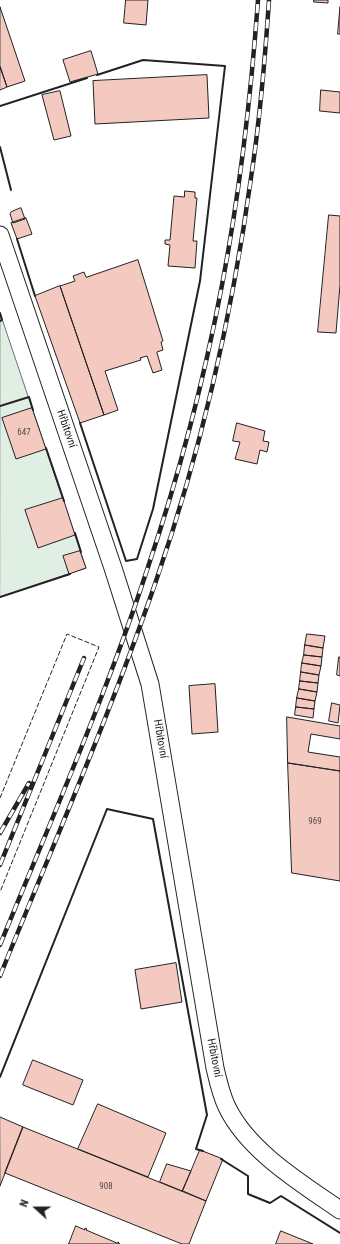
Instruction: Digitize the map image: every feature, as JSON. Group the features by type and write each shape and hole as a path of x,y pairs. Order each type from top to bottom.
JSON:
{"street":[{"name":"Hřbitovní","path":"0,235 113,568 150,684 215,1068 221,1092 227,1107 249,1139 279,1166 340,1210"}],"green space":[{"path":"0,313 86,568 0,597"}],"building":[{"path":"126,0 148,0 146,25 124,23"},
{"path":"314,0 328,0 328,3 314,2"},
{"path":"0,7 25,81 7,87 0,66"},
{"path":"340,7 340,34 338,34"},
{"path":"91,51 98,74 70,82 63,60"},
{"path":"0,67 7,87 0,90"},
{"path":"207,75 209,118 95,124 93,81"},
{"path":"321,90 340,92 340,113 320,111"},
{"path":"60,91 71,136 54,140 42,95"},
{"path":"185,191 195,192 195,198 197,198 193,241 197,241 195,268 168,266 170,245 165,244 165,240 170,240 174,196 184,197"},
{"path":"21,208 25,219 13,223 10,214 11,212"},
{"path":"329,215 340,216 340,285 336,333 318,332"},
{"path":"26,218 32,234 17,239 11,223"},
{"path":"138,260 163,341 161,342 163,350 157,352 162,370 153,373 147,356 140,358 141,360 105,371 118,410 104,415 60,286 75,281 73,276 84,272 86,277"},
{"path":"60,286 104,415 80,423 35,296"},
{"path":"32,408 46,449 16,459 2,418"},
{"path":"237,423 265,431 263,441 269,442 267,452 260,450 257,464 235,459 240,442 233,441"},
{"path":"63,498 75,535 38,548 25,510"},
{"path":"80,551 86,568 69,574 63,556"},
{"path":"307,634 325,636 323,648 305,645"},
{"path":"305,645 323,648 322,657 304,655"},
{"path":"304,655 322,657 321,666 302,663"},
{"path":"340,657 340,676 337,675"},
{"path":"302,663 321,666 319,675 301,672"},
{"path":"301,672 319,675 318,683 300,681"},
{"path":"300,681 318,683 317,692 299,689"},
{"path":"215,684 218,732 192,734 189,686"},
{"path":"299,689 317,692 315,701 297,698"},
{"path":"297,698 315,701 314,709 296,707"},
{"path":"332,703 340,705 338,723 329,721"},
{"path":"296,707 314,709 313,718 295,715"},
{"path":"287,717 340,726 340,739 311,734 308,752 340,757 340,771 288,763"},
{"path":"288,763 340,771 340,881 292,873"},
{"path":"176,963 182,1002 141,1009 135,970"},
{"path":"33,1060 83,1080 73,1105 23,1085"},
{"path":"98,1104 166,1133 148,1177 78,1149"},
{"path":"0,1117 23,1127 0,1186"},
{"path":"23,1127 206,1201 189,1244 182,1244 5,1173"},
{"path":"200,1150 223,1159 206,1201 183,1191"},
{"path":"167,1164 191,1171 182,1191 160,1182"},
{"path":"76,1226 85,1230 85,1228 87,1229 86,1230 117,1243 119,1242 118,1243 120,1244 69,1244"},
{"path":"281,1231 313,1244 276,1244"}],"railway":[{"path":"0,945 77,758 132,615 170,497 190,427 215,321 234,214 244,143 258,0"},
{"path":"0,976 120,681 172,532 201,432 224,331 243,229 260,112 269,0"},
{"path":"0,865 84,658"},
{"path":"0,833 29,783"}],"fence":[{"path":"0,798 67,634 99,647 0,892"}],"wall":[{"path":"80,423 126,561 137,559 153,509 200,281 225,66 143,60 97,75"},
{"path":"0,106 87,78"},
{"path":"0,147 11,190"},
{"path":"17,239 35,296"},
{"path":"0,313 2,320 0,321"},
{"path":"0,406 29,397 33,410"},
{"path":"46,448 64,501"},
{"path":"75,533 81,552"},
{"path":"0,597 70,574"},
{"path":"0,1077 107,809 153,819 207,1115 196,1149 203,1151"},
{"path":"221,1159 248,1176 248,1194 270,1203 281,1196 340,1233"}]}
